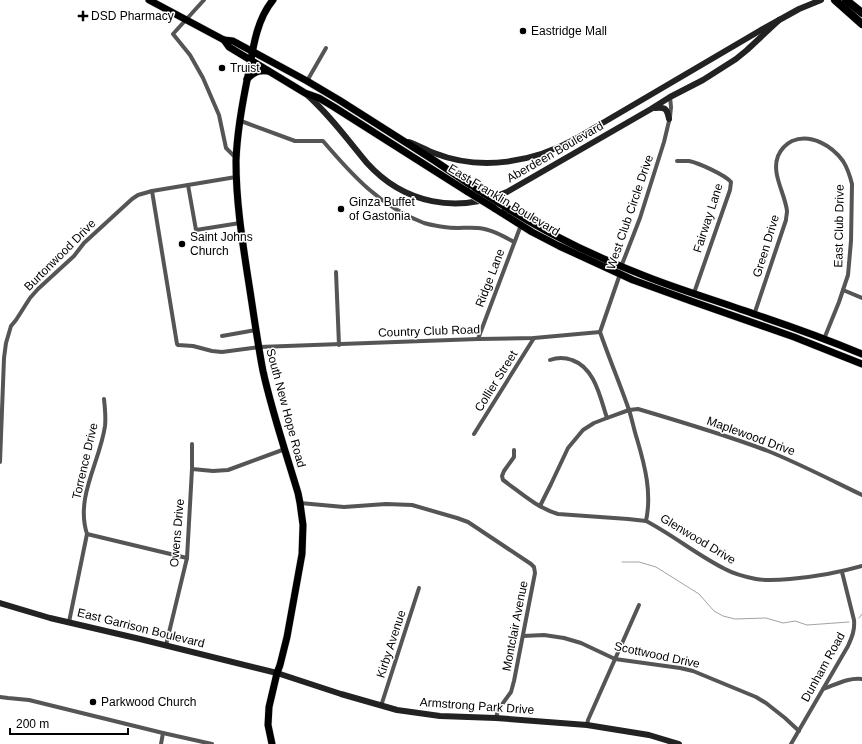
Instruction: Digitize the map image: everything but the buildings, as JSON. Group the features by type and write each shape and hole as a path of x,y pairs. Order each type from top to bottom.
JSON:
{"highway":[{"path":"834,0 862,24"},
{"path":"846,0 862,13"}],"main road":[{"name":"East Franklin Boulevard","path":"149,0 224,40 233,41 307,81 504,206 557,237 652,288 794,337 862,364"},
{"name":"South New Hope Road","path":"272,744 269,731 268,713 287,637 302,554 303,525 300,503 268,392 259,347 240,223 236,159 251,60 263,16 268,5 273,0"},
{"name":"Aberdeen Boulevard","path":"391,133 434,153 462,160 486,163 521,160 534,156 557,148 576,138 779,20 803,7 821,0"},
{"name":"Aberdeen Boulevard","path":"305,93 336,124 368,164 388,182 410,194 419,197 439,202 464,204 507,192 670,97 703,80 736,59 779,20"},
{"name":"East Franklin Boulevard","path":"224,40 229,47 305,93 319,98 334,107 521,225 559,246 621,270 645,276 755,314 862,354"},
{"path":"247,79 252,74 259,71 271,72"},
{"path":"651,109 661,107 668,111 669,118"},
{"name":"East Garrison Boulevard","path":"0,603 50,618 277,673"},
{"name":"Armstrong Park Drive","path":"277,673 397,710 428,715 496,718 587,725 649,734 679,744"}],"street":[{"path":"204,0 173,34 190,55 203,78 219,115 226,148 236,159"},
{"path":"307,81 326,48"},
{"name":"West Club Circle Drive","path":"600,332 640,218 664,142 671,107 670,97"},
{"path":"241,121 295,141 324,141 345,166 367,188 403,214 425,223 453,229 478,228 496,233 514,242"},
{"name":"East Club Drive","path":"777,175 776,166 778,157 782,150 788,143 805,138 814,139 829,148 842,160 850,176 852,184 851,241 848,276 824,339"},
{"name":"Fairway Lane","path":"677,161 697,163 723,176 731,182 730,190 694,294"},
{"name":"Green Drive","path":"752,322 786,220 787,211 777,175"},
{"name":"Burtonwood Drive","path":"0,462 2,358 11,326 34,294 74,256 84,243 128,202 138,195 152,191 236,177"},
{"path":"188,185 196,230 240,223"},
{"name":"Country Club Road","path":"152,191 177,344 222,352 259,347 534,338 600,332"},
{"name":"Ridge Lane","path":"478,339 521,225"},
{"path":"336,272 339,345"},
{"path":"843,290 862,298"},
{"path":"222,336 256,330"},
{"name":"Glenwood Drive","path":"600,332 608,357 629,410 645,466 648,489 648,512 646,521 660,528 725,569 758,579 775,580 806,578 842,572 862,566"},
{"name":"Collier Street","path":"474,434 534,338"},
{"path":"550,360 556,357 576,362 591,375 607,418"},
{"name":"Torrence Drive","path":"70,622 87,534 84,518 85,495 105,426 104,399"},
{"path":"540,506 568,448 575,438 583,430 594,423 629,410"},
{"name":"Maplewood Drive","path":"629,410 646,412 768,451 862,495"},
{"name":"Owens Drive","path":"166,646 187,558 192,444"},
{"path":"192,469 213,471 228,470 285,449"},
{"path":"514,450 514,457 502,476 503,480 549,512 646,521"},
{"name":"Montclair Avenue","path":"300,503 344,507 386,504 412,505 462,519 475,526 534,567 535,573 514,681 511,692 498,710 496,718"},
{"path":"87,534 187,558"},
{"name":"Dunham Road","path":"791,744 853,635 855,626 854,620 842,572"},
{"name":"Kirby Avenue","path":"381,706 419,588"},
{"path":"587,725 639,605"},
{"name":"Scottwood Drive","path":"523,636 544,635 564,638 581,643 615,659 680,668 705,676 756,697 785,718 799,731"},
{"path":"822,689 847,681 862,680"},
{"path":"0,698 29,700 202,743 212,744"},
{"path":"161,744 163,733"}],"waterway":[{"path":"622,562 639,562 656,567 699,594 714,611 723,616 735,619 766,618 783,623 795,621 807,625 849,622"},
{"path":"859,618 862,614"}],"place":[{"name":"DSD Pharmacy","path":"83,16"},
{"name":"Eastridge Mall","path":"523,31"},
{"name":"Truist","path":"222,68"},
{"name":"Ginza Buffet of Gastonia","path":"341,209"},
{"name":"Saint Johns Church","path":"182,244"},
{"name":"Parkwood Church","path":"93,702"}]}
